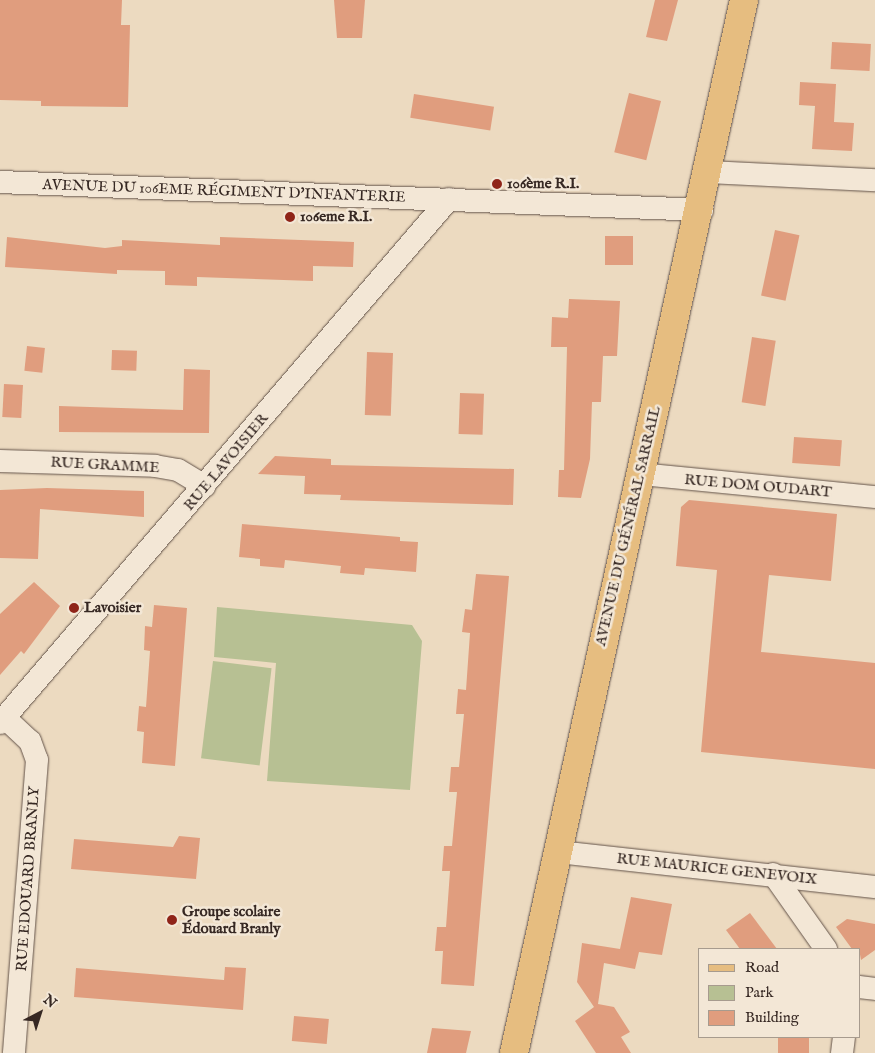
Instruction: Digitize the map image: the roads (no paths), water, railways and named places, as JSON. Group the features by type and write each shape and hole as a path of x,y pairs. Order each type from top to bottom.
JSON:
{"main road":[{"name":"AVENUE DU GÉNÉRAL SARRAIL","path":"514,1053 640,474 702,210 744,0"}],"street":[{"path":"709,172 875,180"},
{"name":"AVENUE DU 106EME RÉGIMENT D'INFANTERIE","path":"0,182 702,210"},
{"name":"RUE LAVOISIER","path":"2,720 205,486 449,199"},
{"name":"RUE GRAMME","path":"0,460 154,466 178,470 205,486"},
{"name":"RUE DOM OUDART","path":"640,474 875,497"},
{"name":"RUE EDOUARD BRANLY","path":"2,720 30,741 37,760 14,1053"},
{"name":"RUE MAURICE GENEVOIX","path":"558,852 773,874 875,887"},
{"path":"773,874 825,948"},
{"path":"860,987 875,989"},
{"path":"842,1053 844,1038"}],"place":[{"name":"106ème R.I.","path":"497,184"},
{"name":"106eme R.I.","path":"290,217"},
{"name":"Lavoisier","path":"74,608"},
{"name":"Groupe scolaire Édouard Branly","path":"172,920"}]}
